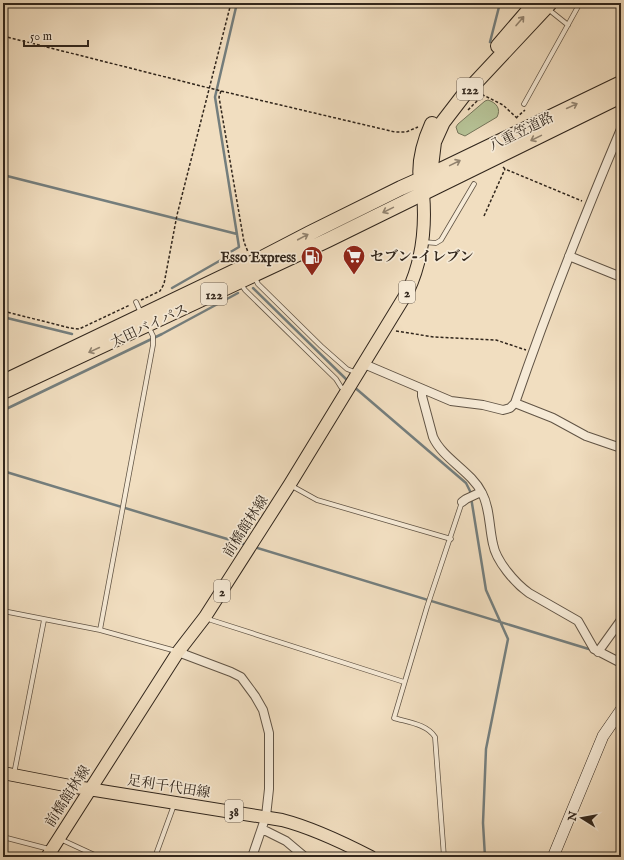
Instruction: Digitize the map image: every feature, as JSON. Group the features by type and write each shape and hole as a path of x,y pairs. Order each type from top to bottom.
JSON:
{"highway":[{"name":"122","path":"425,177 420,164 422,150 432,124 447,103 544,4"},
{"name":"122","path":"423,193 425,177 434,142 443,122 544,4"},
{"name":"八重笠道路","path":"425,177 621,83"},
{"name":"八重笠道路","path":"423,193 621,96"},
{"name":"太田バイパス","path":"3,392 145,320 253,269 310,232 425,177"},
{"name":"太田バイパス","path":"3,382 145,320 240,282 253,269 277,263 328,240 423,193"}],"main road":[{"name":"前橋館林線","path":"49,853 178,652 205,617 290,484 408,291 415,277 423,242 423,193"},
{"name":"足利千代田線","path":"8,774 90,789 266,816 297,824 321,833 371,857"}],"street":[{"path":"354,380 422,389 451,401 483,405 503,410 510,408 515,403 532,353 569,256 621,129"},
{"path":"569,256 621,277"},
{"path":"422,389 422,396 435,442 474,481 478,493 485,501 490,520 493,545 500,561 517,583 529,593 578,621 591,644 598,652 621,663"},
{"path":"515,403 553,418 586,436 621,448"},
{"path":"464,500 478,493"},
{"path":"598,652 621,620"},
{"path":"178,652 241,677 263,710 269,733 269,790 266,816 252,857"},
{"path":"553,857 603,736 621,710"},
{"path":"262,829 286,841 305,857"}],"lane":[{"path":"525,106 580,3"},
{"path":"544,4 568,24"},
{"path":"423,242 436,243 441,240 474,184"},
{"path":"240,282 245,290 336,379 341,387 354,380 347,369 321,346 256,281 253,269"},
{"path":"100,630 153,345 153,336 136,302"},
{"path":"290,484 318,500 451,538"},
{"path":"444,857 435,737 431,731 425,728 394,718 427,607 464,500"},
{"path":"3,611 100,630 178,652"},
{"path":"205,617 404,682"},
{"path":"8,774 44,620"},
{"path":"155,857 175,802"},
{"path":"3,837 49,853"},
{"path":"58,838 98,857"}],"path":[{"path":"3,311 79,329 160,291 164,284 177,215 231,3"},
{"path":"3,36 221,91 395,132 406,132 426,124 432,124"},
{"path":"221,91 219,97 244,242 253,269"},
{"path":"468,110 483,95 503,105 521,122"},
{"path":"516,118 525,106"},
{"path":"484,216 505,169 590,204"},
{"path":"387,326 396,332 420,336 496,340 532,353"}],"green space":[{"path":"488,100 494,103 497,107 499,111 497,117 465,136 458,133 456,127 458,124"}],"waterway":[{"path":"172,288 228,256 227,254 239,247 215,97 237,3"},
{"path":"490,42 500,3"},
{"path":"3,175 237,234"},
{"path":"253,288 348,381"},
{"path":"3,415 4,410 162,334 238,293"},
{"path":"3,317 72,334"},
{"path":"353,386 466,483 470,491 486,590 508,639 486,749 483,823 485,857"},
{"path":"3,471 247,545"},
{"path":"254,547 592,650"}],"place":[{"name":"Esso Express","path":"312,276"},
{"name":"セブン-イレブン","path":"354,276"}]}
